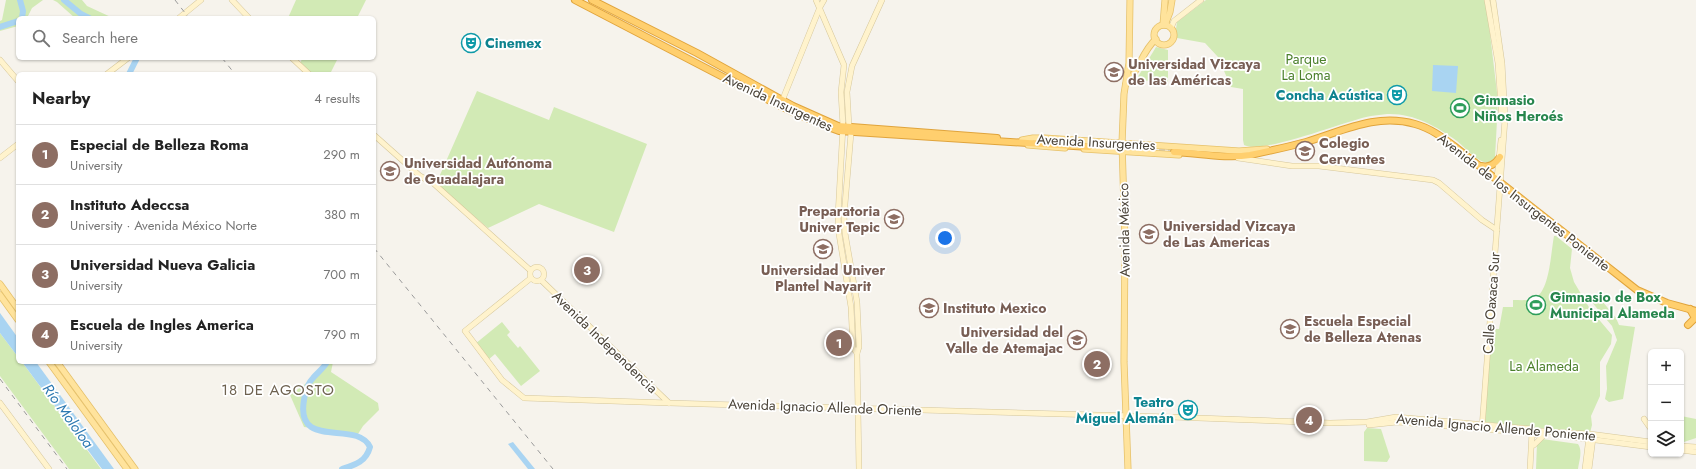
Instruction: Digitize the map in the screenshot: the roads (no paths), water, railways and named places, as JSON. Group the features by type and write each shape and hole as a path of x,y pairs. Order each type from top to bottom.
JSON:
{"highway":[{"name":"Avenida Insurgentes","path":"575,0 645,38 781,103 846,129 1091,147"},
{"name":"Avenida Insurgentes","path":"592,0 690,50 781,103"},
{"name":"Avenida de los Insurgentes Poniente","path":"1173,149 1229,156 1242,155 1291,145 1372,121 1398,120 1416,124 1437,134 1499,180 1637,290 1667,304 1694,310"},
{"path":"1480,166 1488,167 1493,165 1500,157"},
{"path":"1688,325 1695,318 1694,310"}],"main road":[{"path":"181,16 201,0"},
{"path":"232,0 247,16"},
{"path":"816,0 844,65 841,92 846,129 838,216 839,234 850,307 853,348 857,353"},
{"path":"781,103 824,0"},
{"path":"859,469 857,353 859,347 857,302 845,233 844,216 847,92 852,66 882,0"},
{"name":"Avenida México","path":"1128,469 1125,416 1125,236 1122,143 1123,105 1129,62 1130,0"},
{"path":"1165,0 1166,26 1174,34 1169,43 1163,44 1156,40 1154,36 1156,30 1166,26 1174,21 1202,0"},
{"path":"1166,26 1172,0"},
{"path":"1166,26 1172,19 1196,0"},
{"path":"1488,0 1498,66 1502,119 1499,180"},
{"path":"1493,0 1505,102 1504,146 1499,180"},
{"path":"1125,84 1132,78 1149,46 1156,40"},
{"path":"0,60 16,79"},
{"path":"110,72 125,60"},
{"path":"294,60 307,72"},
{"path":"1129,62 1130,66 1134,68 1141,62"},
{"path":"376,138 420,176 439,188 530,270 529,274 534,281 541,280 544,275 542,268 536,266 530,270"},
{"name":"Avenida Insurgentes","path":"1022,142 1033,138 1097,141 1173,149"},
{"path":"1091,147 1100,147 1097,141"},
{"name":"Avenida Insurgentes","path":"1022,142 1031,146 1091,147 1122,152"},
{"name":"Avenida de los Insurgentes Poniente","path":"1173,149 1252,151 1291,145"},
{"path":"0,158 16,146"},
{"path":"1122,152 1235,158 1292,166 1319,166 1433,180 1439,183 1496,230"},
{"name":"Calle Oaxaca Sur","path":"1482,426 1499,180"},
{"name":"Avenida Ignacio Allende Oriente","path":"531,278 465,331 502,380 524,398 1125,416"},
{"name":"Avenida Independencia","path":"541,280 669,403"},
{"path":"0,284 16,306"},
{"path":"0,295 16,317"},
{"path":"51,364 135,469"},
{"path":"58,364 127,469"},
{"path":"0,403 49,469"},
{"name":"Avenida Ignacio Allende Poniente","path":"1125,416 1366,424 1397,422 1482,426 1648,442"},
{"path":"1644,419 1648,424"},
{"path":"1533,432 1533,469"},
{"path":"1530,469 1533,432"},
{"name":"Avenida Ignacio Allende Poniente","path":"1533,432 1582,439 1591,437 1648,446"},
{"path":"1534,445 1545,434"},
{"path":"1585,469 1588,446 1591,437"},
{"path":"1589,469 1591,437"},
{"path":"1582,439 1588,446"},
{"path":"1684,446 1696,444"},
{"path":"1684,447 1696,448"},
{"path":"1684,448 1696,452"}],"water":[{"path":"1433,65 1458,66 1456,93 1432,91"},
{"path":"0,313 16,335 16,354 0,333"},
{"name":"Río Mololoa","path":"23,364 37,364 114,469 102,469"},
{"path":"513,442 535,469 528,469 508,444"}],"waterway":[{"path":"20,0 23,11 22,16"},
{"path":"64,0 85,16"},
{"path":"0,27 16,22"},
{"path":"130,72 136,60"},
{"path":"326,364 308,385 304,400 304,416 309,425 318,430 353,435 363,439 370,447 363,459 356,464 342,469"}],"tunnel":[{"path":"1096,147 1174,152"}],"railway":[{"path":"175,0 187,16"},
{"path":"224,60 233,72"},
{"path":"376,250 553,469"},
{"path":"0,379 67,469"}],"place":[{"name":"Cinemex","path":"471,43"},
{"name":"Universidad Vizcaya de las Américas","path":"1114,72"},
{"name":"Concha Acústica","path":"1397,95"},
{"name":"Gimnasio Niños Heroés","path":"1460,108"},
{"name":"Colegio Cervantes","path":"1305,151"},
{"name":"Universidad Autónoma de Guadalajara","path":"390,171"},
{"name":"Preparatoria Univer Tepic","path":"894,219"},
{"name":"Universidad Vizcaya de Las Americas","path":"1149,234"},
{"name":"Universidad Univer Plantel Nayarit","path":"823,249"},
{"name":"Universidad Nueva Galicia","path":"587,270"},
{"name":"Gimnasio de Box Municipal Alameda","path":"1536,305"},
{"name":"Instituto Mexico","path":"929,308"},
{"name":"Escuela Especial de Belleza Atenas","path":"1290,329"},
{"name":"Universidad del Valle de Atemajac","path":"1077,340"},
{"name":"Especial de Belleza Roma","path":"839,343"},
{"name":"Instituto Adeccsa","path":"1097,364"},
{"name":"Teatro Miguel Alemán","path":"1188,410"},
{"name":"Escuela de Ingles America","path":"1309,420"}],"district":[{"name":"18 DE AGOSTO","path":"278,390"}],"park label":[{"name":"Parque La Loma","path":"1306,68"},
{"name":"La Alameda","path":"1544,366"}]}
